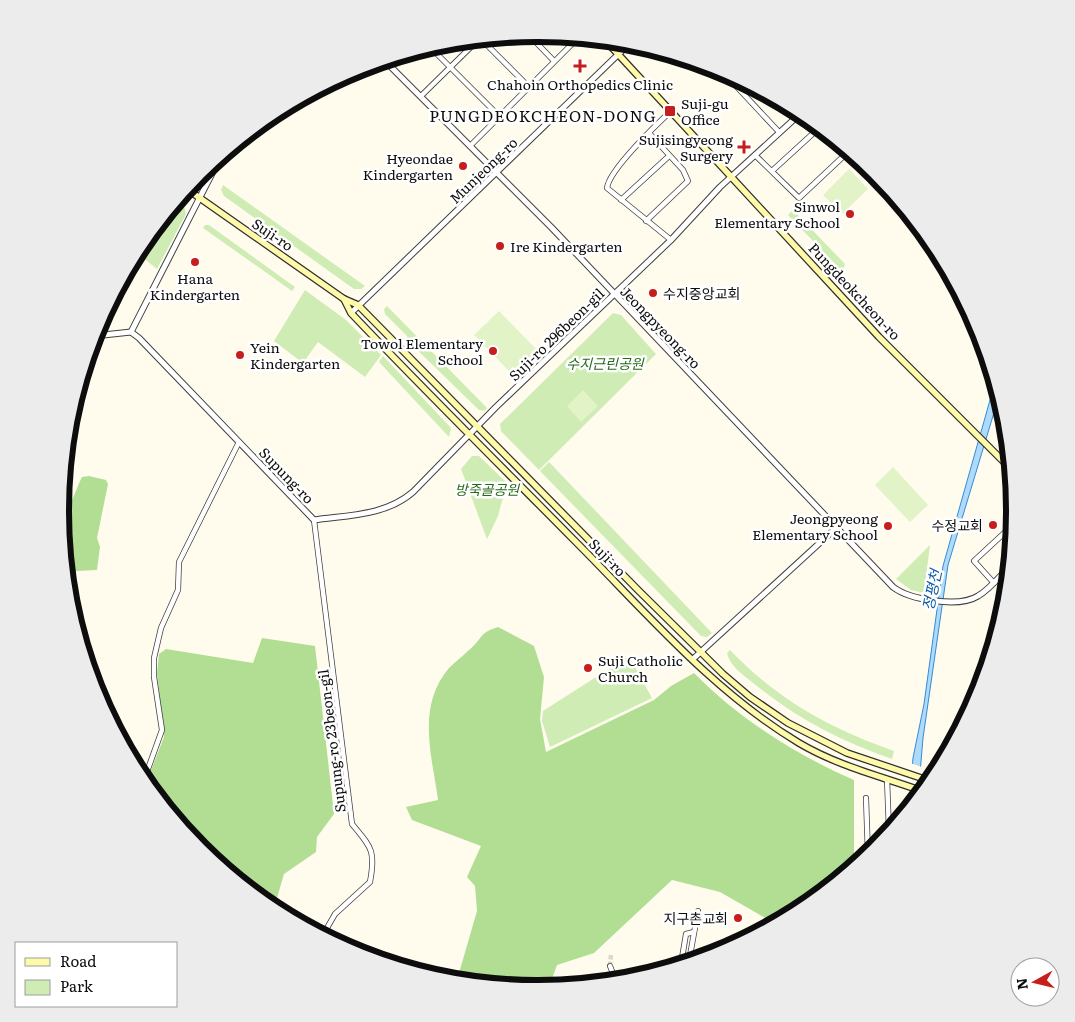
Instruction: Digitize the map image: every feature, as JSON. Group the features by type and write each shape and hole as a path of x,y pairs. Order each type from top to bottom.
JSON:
{"main road":[{"name":"Pungdeokcheon-ro","path":"614,50 879,337 969,424 1003,460"},
{"name":"Suji-ro","path":"193,194 344,299 358,305 701,652 750,697 788,723 847,753 921,779"},
{"name":"Suji-ro","path":"344,299 351,313 469,435 734,698 800,743 844,765 915,788"}],"street":[{"path":"536,42 554,61"},
{"path":"470,146 571,44"},
{"path":"487,46 529,87"},
{"path":"421,96 470,48"},
{"name":"Munjeong-ro","path":"351,313 622,51"},
{"path":"437,54 499,116"},
{"name":"Jeongpyeong-ro","path":"390,66 552,228 893,587 901,592 924,599 964,601 977,596 993,582"},
{"path":"737,88 779,132"},
{"path":"671,111 634,147 607,185 608,191 671,240"},
{"name":"Suji-ro 296beon-gil","path":"477,427 671,240 731,176 794,118"},
{"path":"646,220 688,181 683,170 649,133"},
{"path":"772,171 814,133"},
{"path":"755,155 799,198 844,157"},
{"path":"621,200 669,156"},
{"path":"104,335 131,332 212,175"},
{"name":"Supung-ro","path":"131,332 314,520 391,508 413,492 477,427"},
{"path":"148,770 162,730 154,663 162,628 178,590 179,562 239,442"},
{"name":"Supung-ro 23beon-gil","path":"314,520 352,824 372,848 370,882 335,914 326,929"},
{"path":"693,659 836,528"},
{"path":"1002,574 993,582 974,561 1005,532"},
{"path":"887,779 889,821"},
{"path":"866,798 868,843"},
{"path":"691,954 698,911"},
{"path":"682,957 686,934 694,932"},
{"path":"610,966 613,973"}],"green space":[{"path":"849,169 868,189 842,214 823,195"},
{"path":"223,185 365,286 361,289 354,289 224,196 221,190"},
{"path":"183,204 186,214 157,269 144,258"},
{"path":"793,210 845,264 843,272 788,215"},
{"path":"205,225 209,225 295,287 292,291 203,228"},
{"path":"305,290 346,320 381,355 365,377 318,342 303,363 274,341"},
{"path":"387,306 487,408 484,411 479,410 407,340 407,336 385,314 384,309"},
{"path":"499,311 537,350 512,374 474,335"},
{"name":"수지근린공원","path":"613,313 621,315 656,354 539,470 501,431 500,424"},
{"path":"383,356 451,428 449,437 379,362"},
{"path":"583,390 598,406 581,422 567,406"},
{"name":"방죽골공원","path":"472,456 479,456 507,483 498,516 487,539 461,469"},
{"path":"549,462 712,633 707,637 701,636 540,471"},
{"path":"893,467 928,505 910,522 875,485"},
{"path":"89,476 106,480 108,484 97,538 100,547 97,570 76,571 74,576 69,508 82,477"},
{"path":"930,545 924,593 911,590 896,579"},
{"path":"498,627 534,646 544,677 540,719 546,752 654,700 671,686 694,673 729,705 769,734 811,759 854,780 854,856 823,883 768,919 720,892 672,880 594,953 557,965 552,979 507,978 459,972 477,911 475,886 467,877 481,846 412,820 406,807 438,800 429,732 429,715 433,699 439,683 449,668 484,634"},
{"path":"262,638 315,646 334,814 317,837 316,852 284,874 276,900 252,883 206,842 185,820 150,773 164,737 157,674 159,654 166,649 253,663"},
{"path":"730,650 748,668 786,698 848,733 894,751 892,759 836,736 784,706 737,669 727,653"},
{"path":"629,656 652,698 550,747 542,721 543,711"}],"water":[{"name":"정평천","path":"991,396 995,410 948,565 923,738 919,782 910,795 913,758 924,704 943,566"}],"pier":[{"path":"910,763 922,767 921,779 909,796 907,795"}],"tunnel":[{"path":"610,966 611,954"}],"place":[{"name":"Chahoin Orthopedics Clinic","path":"580,66"},
{"name":"Suji-gu Office","path":"670,111"},
{"name":"Sujisingyeong Surgery","path":"744,147"},
{"name":"Hyeondae Kindergarten","path":"463,166"},
{"name":"Sinwol Elementary School","path":"850,214"},
{"name":"Ire Kindergarten","path":"500,246"},
{"name":"Hana Kindergarten","path":"195,262"},
{"name":"수지중앙교회","path":"653,293"},
{"name":"Towol Elementary School","path":"493,351"},
{"name":"Yein Kindergarten","path":"240,355"},
{"name":"수정교회","path":"993,525"},
{"name":"Jeongpyeong Elementary School","path":"888,526"},
{"name":"Suji Catholic Church","path":"588,668"},
{"name":"지구촌교회","path":"738,918"}],"district":[{"name":"PUNGDEOKCHEON-DONG","path":"543,115"}]}
